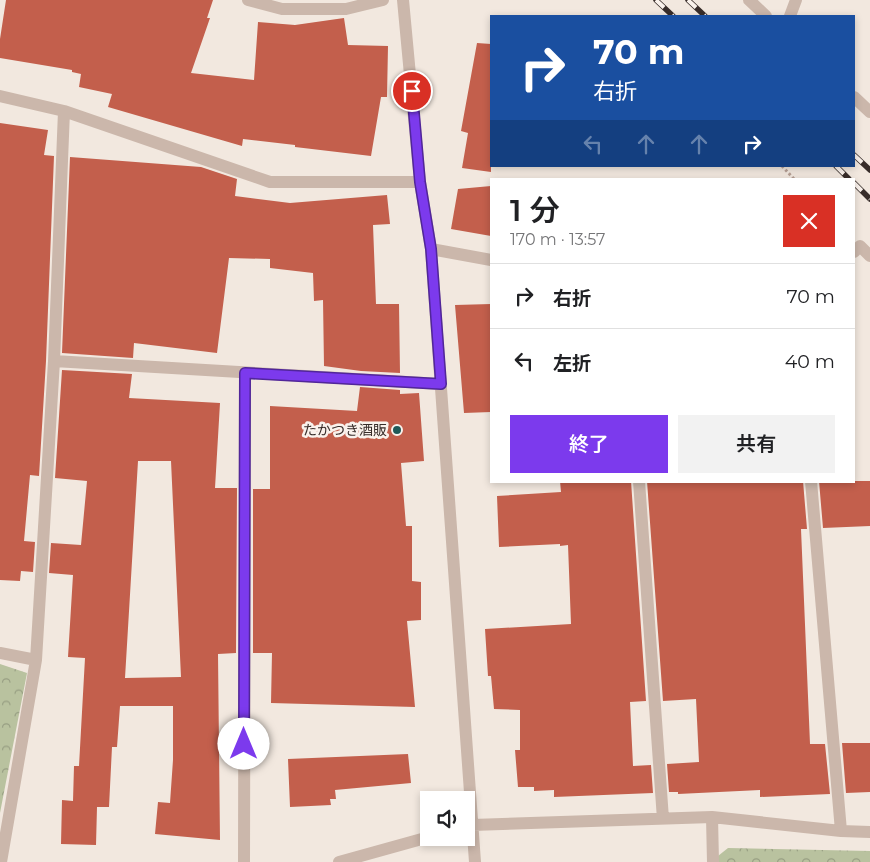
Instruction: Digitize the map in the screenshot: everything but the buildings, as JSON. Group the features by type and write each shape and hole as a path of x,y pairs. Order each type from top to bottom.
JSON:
{"street":[{"path":"248,0 282,9 346,9 383,0"},
{"path":"404,0 420,182 431,249 467,791"},
{"path":"749,0 765,15"},
{"path":"790,15 796,0"},
{"path":"0,96 64,111 270,182 420,182"},
{"path":"855,98 870,112"},
{"path":"1,862 36,660 54,361 64,111"},
{"path":"855,251 860,246 870,256"},
{"path":"431,249 490,260"},
{"path":"54,361 441,384"},
{"path":"244,862 245,373"},
{"path":"639,483 663,819"},
{"path":"811,483 842,831"},
{"path":"0,652 36,660"},
{"path":"475,826 712,818 870,832"},
{"path":"712,818 713,862"},
{"path":"339,862 420,840"},
{"path":"473,846 476,862"}],"path":[{"path":"783,167 793,178"}],"green space":[{"path":"0,664 27,673 0,813"},
{"path":"728,848 870,851 870,862 718,862 718,856"}],"railway":[{"path":"656,0 672,15"},
{"path":"688,0 704,15"},
{"path":"855,156 870,170"},
{"path":"837,167 848,178"},
{"path":"855,184 870,199"}],"place":[{"name":"たかつき酒販","path":"397,430"}],"route":[{"path":"244,744 245,373 441,384 431,249 420,182 412,91"}]}
